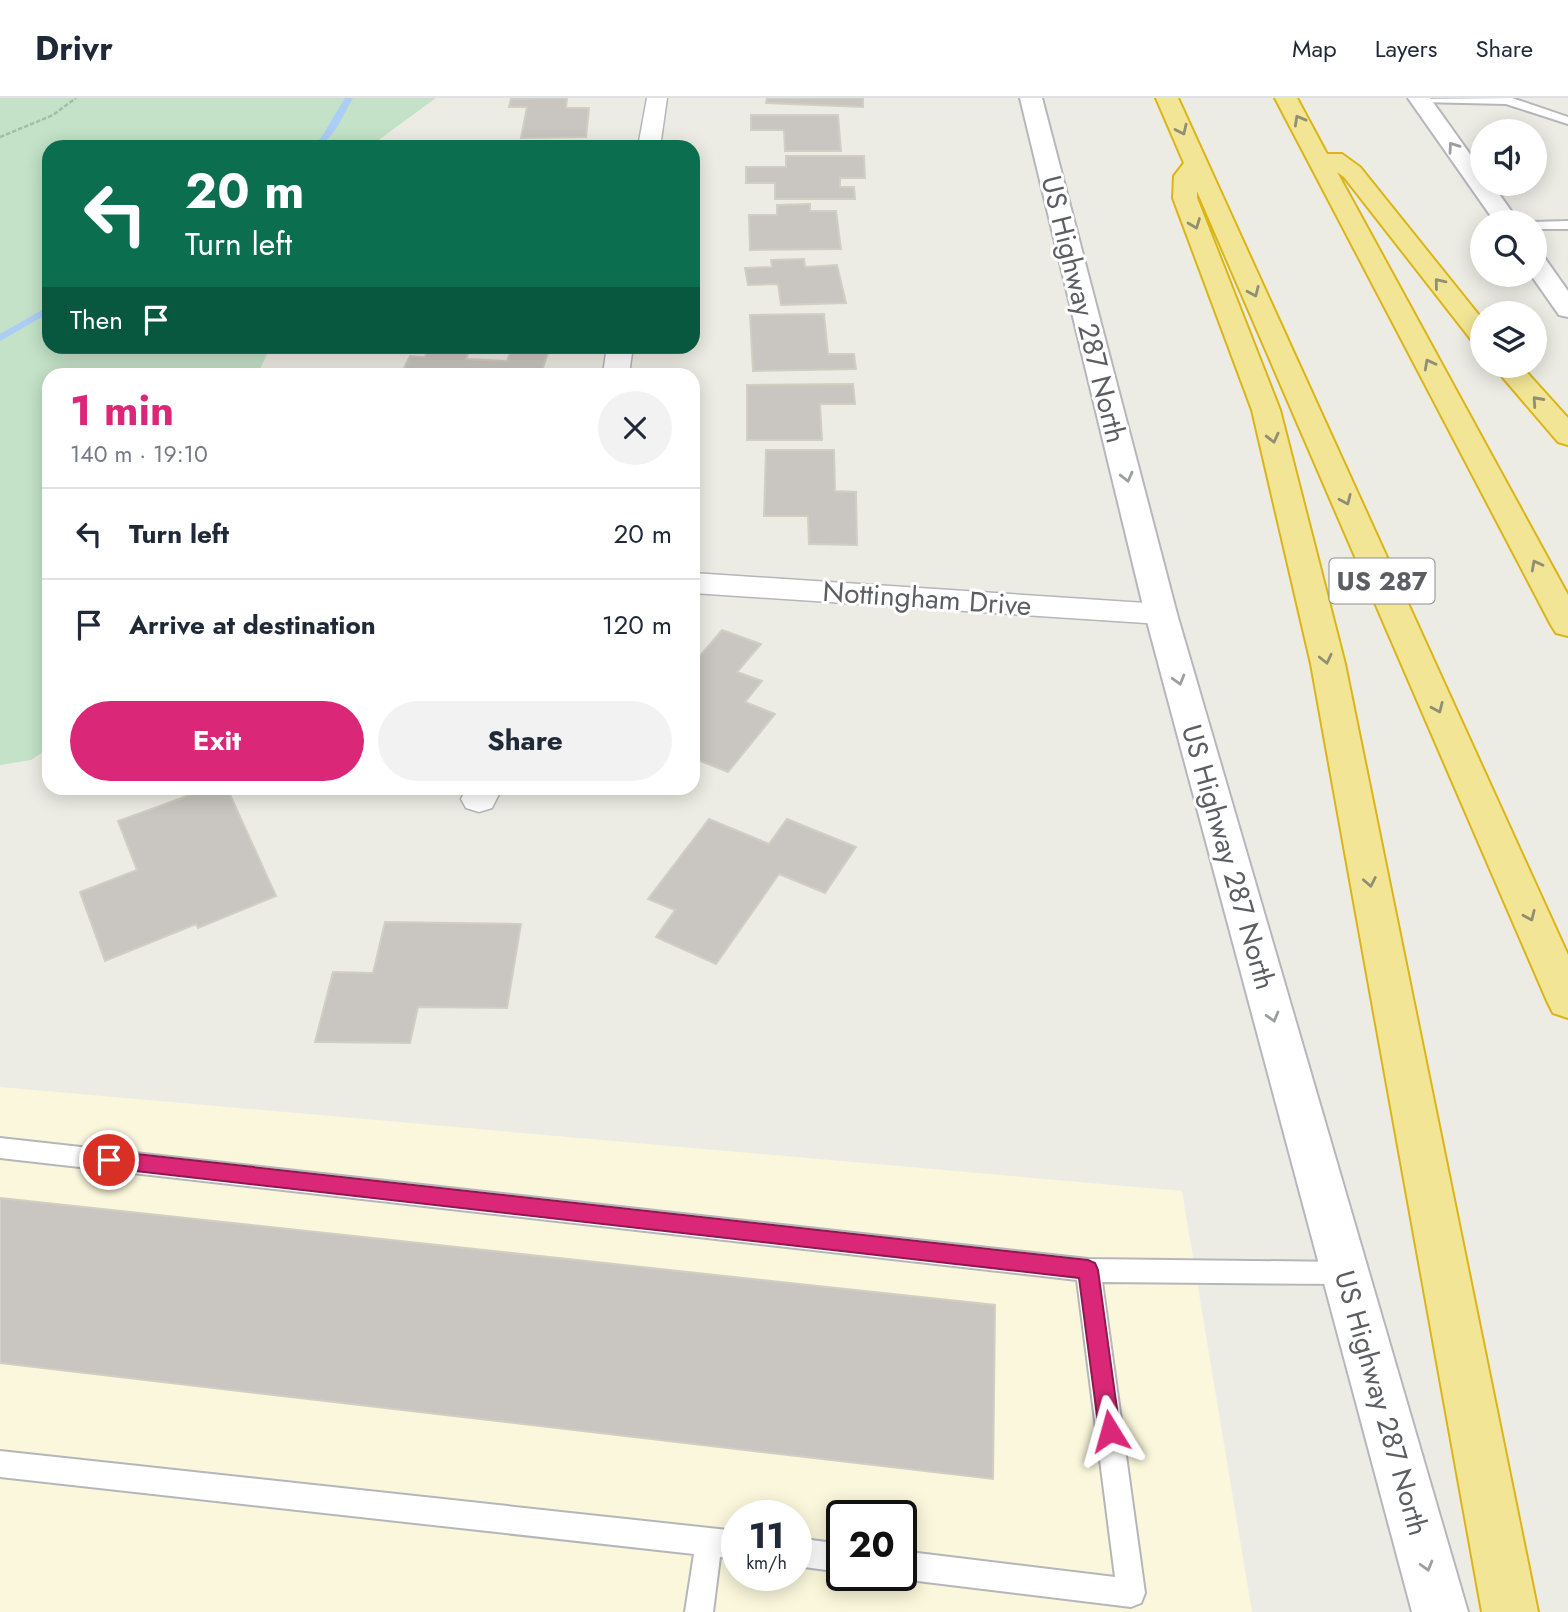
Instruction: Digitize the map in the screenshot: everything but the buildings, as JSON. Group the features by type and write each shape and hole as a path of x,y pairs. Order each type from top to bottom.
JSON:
{"highway":[{"name":"US 287","path":"1167,98 1568,1001"},
{"path":"1286,98 1568,625"},
{"path":"1314,148 1352,173 1470,322"},
{"path":"1197,162 1185,176 1185,198 1266,411 1328,664 1510,1612"},
{"path":"1517,378 1568,436"}],"main road":[{"name":"US Highway 287 North","path":"1031,98 1161,614 1440,1612"},
{"path":"1420,99 1499,210"},
{"path":"1547,279 1568,309"}],"street":[{"path":"650,140 656,98"},
{"name":"Nottingham Drive","path":"700,583 1161,614"}],"lane":[{"path":"1420,99 1507,100 1568,121"},
{"path":"1547,225 1568,225"},
{"path":"0,1148 1088,1270 1345,1273"},
{"path":"917,1567 1131,1593 1088,1270"},
{"path":"0,1464 721,1543"},
{"path":"699,1612 709,1541"}],"path":[{"path":"0,137 73,104 76,98"}],"shaded area":[{"path":"0,1087 1182,1191 1252,1612 0,1612"}],"green space":[{"path":"0,98 436,98 379,140 42,140 42,354 267,354 261,368 42,368 42,753 31,760 0,765"}],"waterway":[{"path":"324,140 349,98"},
{"path":"0,338 42,313"}],"route":[{"path":"109,1160 1088,1270 1110,1431"}]}
